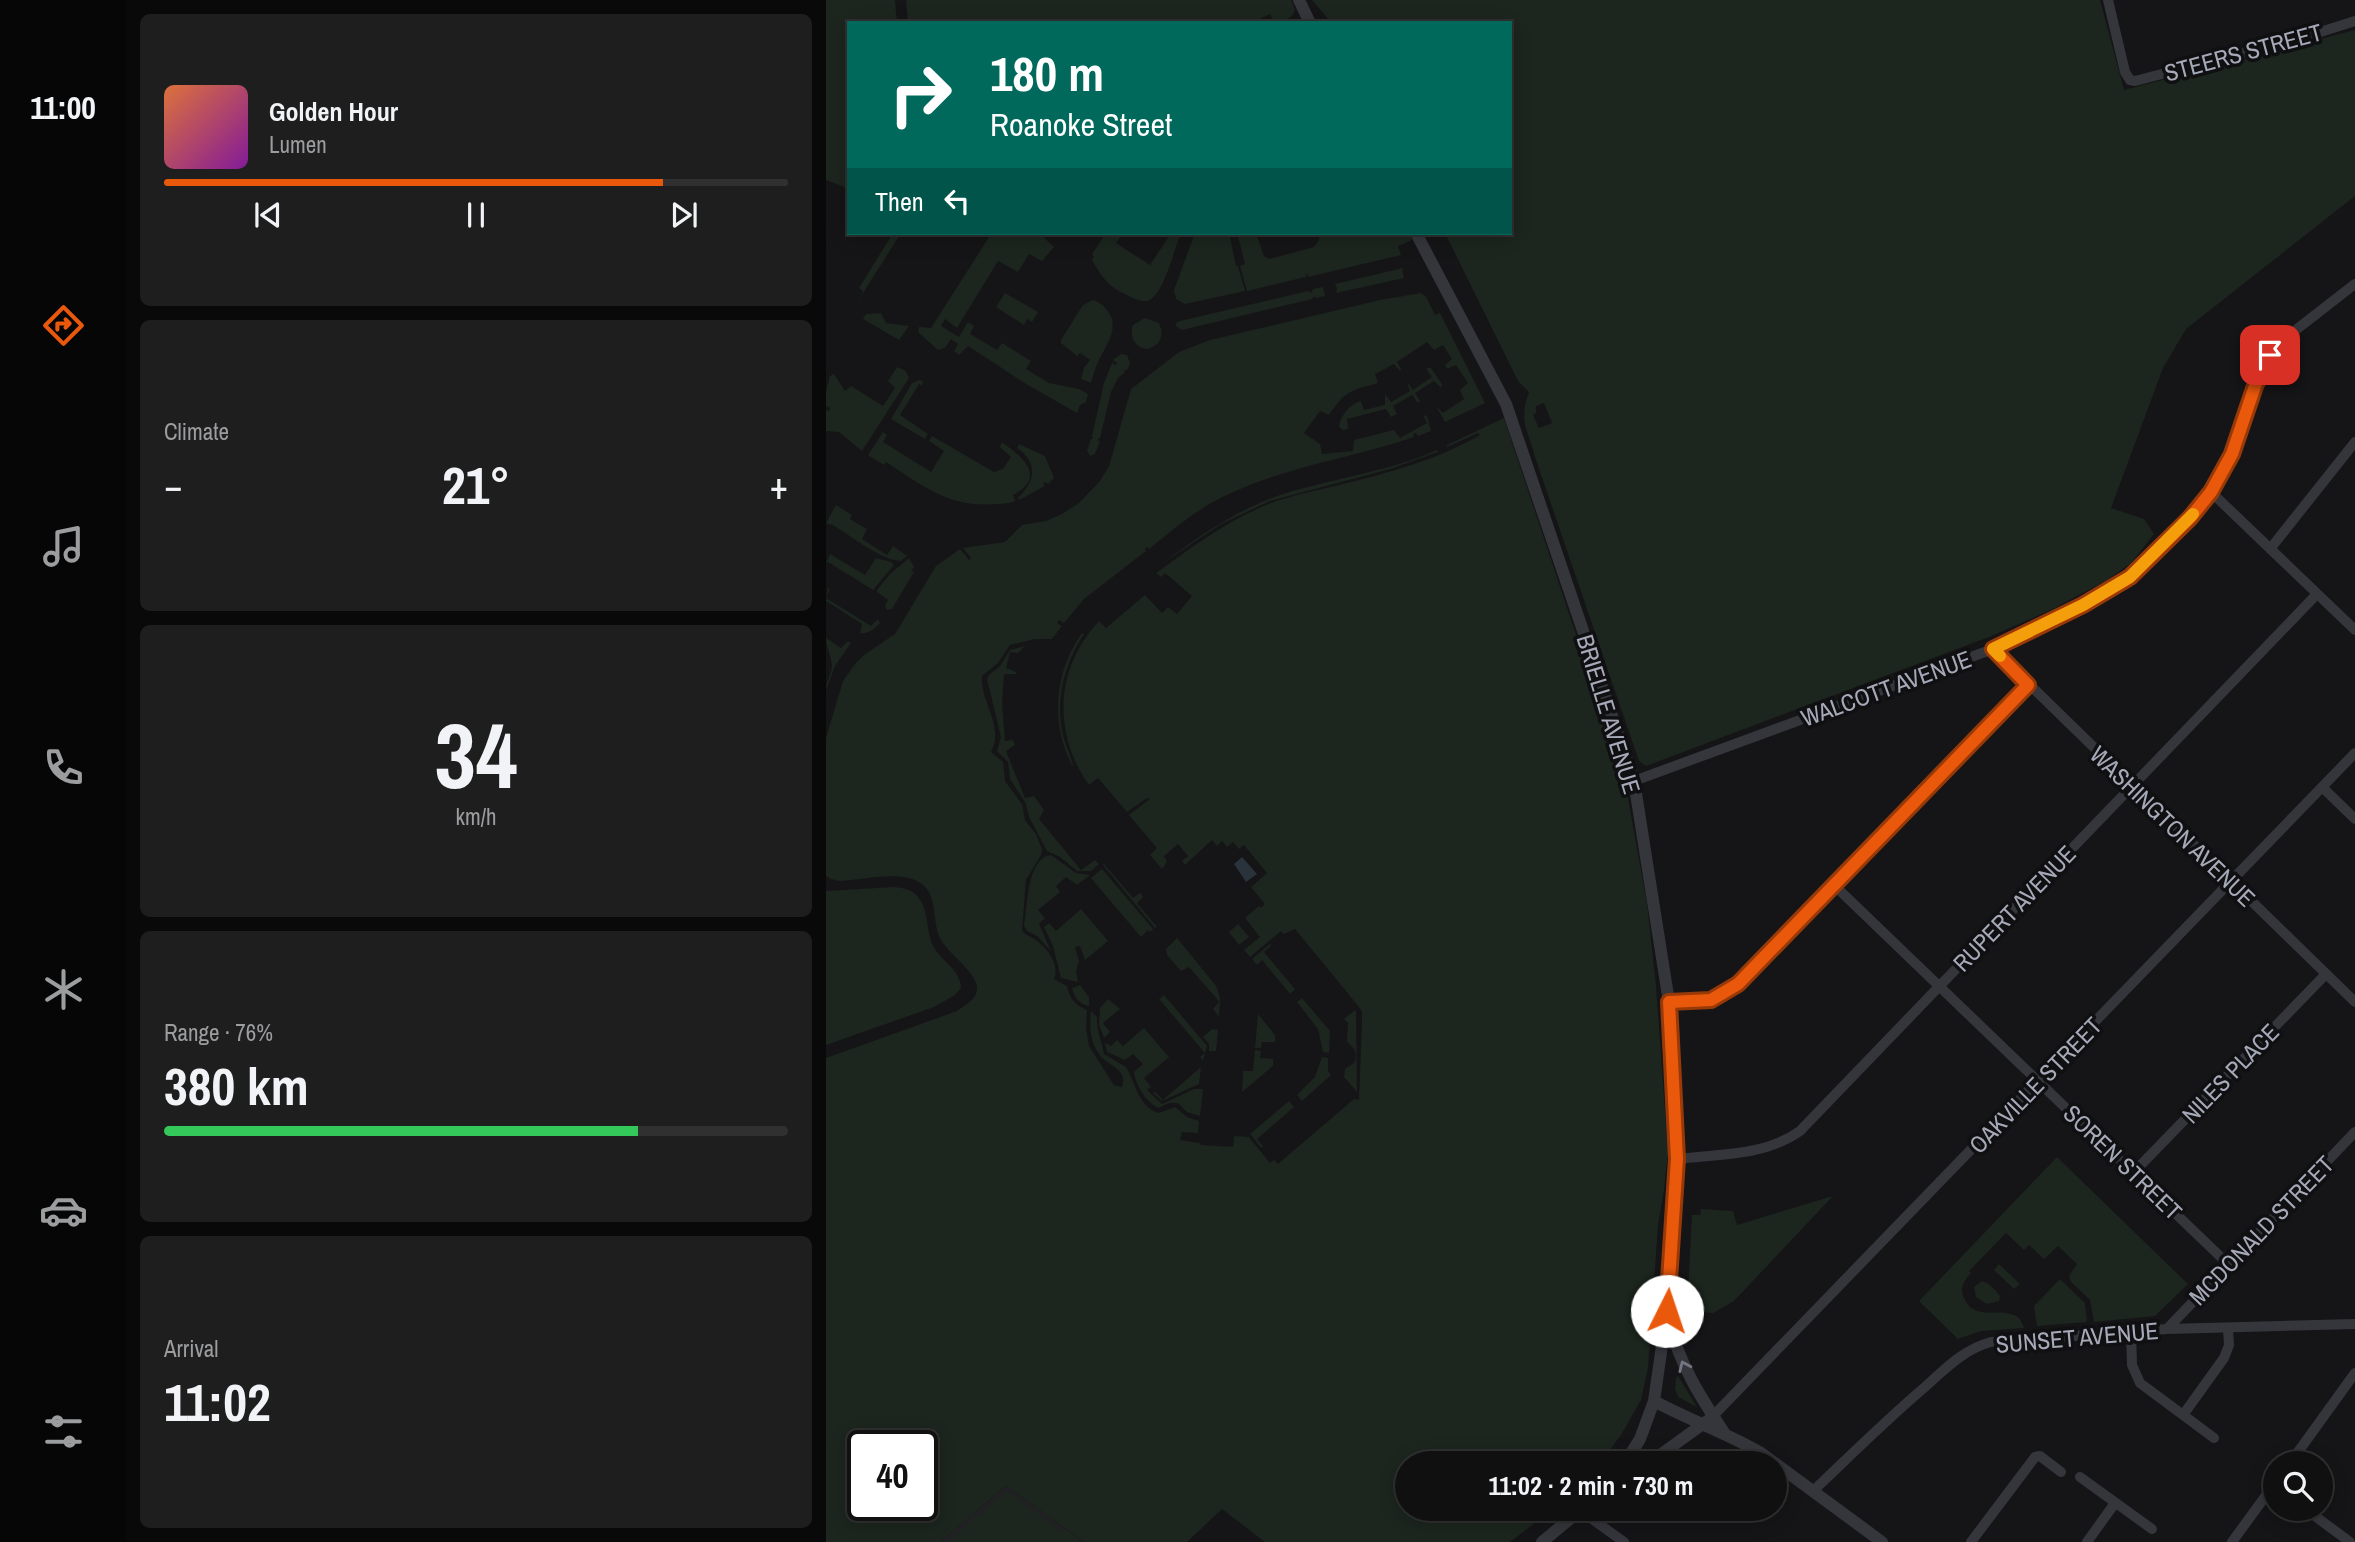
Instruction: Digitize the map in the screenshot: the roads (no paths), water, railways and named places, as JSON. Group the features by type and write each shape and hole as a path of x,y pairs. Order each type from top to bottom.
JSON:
{"street":[{"path":"1299,0 1309,21"},
{"name":"STEERS STREET","path":"2108,0 2125,72 2130,80 2179,70 2355,21"},
{"name":"BRIELLE AVENUE","path":"1417,235 1506,404 1634,780 1669,1002 1677,1159 1667,1311 1654,1401 1640,1439 1632,1451"},
{"name":"WALCOTT AVENUE","path":"1634,780 1993,649 2083,605 2130,577 2182,526 2211,492 2232,454 2255,386 2270,355 2297,329 2355,284"},
{"path":"2270,549 2355,442"},
{"path":"2211,492 2355,630"},
{"name":"RUPERT AVENUE","path":"1677,1159 1760,1150 1784,1142 1800,1131 2317,594"},
{"name":"WASHINGTON AVENUE","path":"1993,649 2355,1002"},
{"path":"1669,1002 1711,1000 1738,984 2028,685"},
{"name":"OAKVILLE STREET","path":"1713,1416 2355,753"},
{"path":"2322,787 2355,819"},
{"name":"SOREN STREET","path":"1835,886 2228,1264"},
{"name":"NILES PLACE","path":"2134,1172 2326,974"},
{"name":"MCDONALD STREET","path":"2167,1329 2355,1132"},
{"name":"BRIELLE AVENUE","path":"1667,1311 1675,1347 1686,1373 1725,1434"},
{"name":"SUNSET AVENUE","path":"1813,1491 1895,1412 1977,1346 1991,1342 2167,1329 2355,1324"},
{"path":"2183,1415 2224,1359 2229,1345 2228,1329"},
{"path":"2131,1332 2133,1366 2140,1383 2214,1438"},
{"path":"2299,1451 2354,1377"},
{"path":"1654,1401 1761,1452 1882,1542"},
{"path":"1665,1451 1713,1416"},
{"path":"1971,1542 2035,1457 2040,1457 2061,1472"},
{"path":"2080,1477 2152,1529"},
{"path":"2232,1542 2263,1500"},
{"path":"2087,1542 2115,1503"},
{"path":"1542,1542 1567,1521"},
{"path":"1597,1521 1624,1542"},
{"path":"2322,1521 2350,1542"}]}
